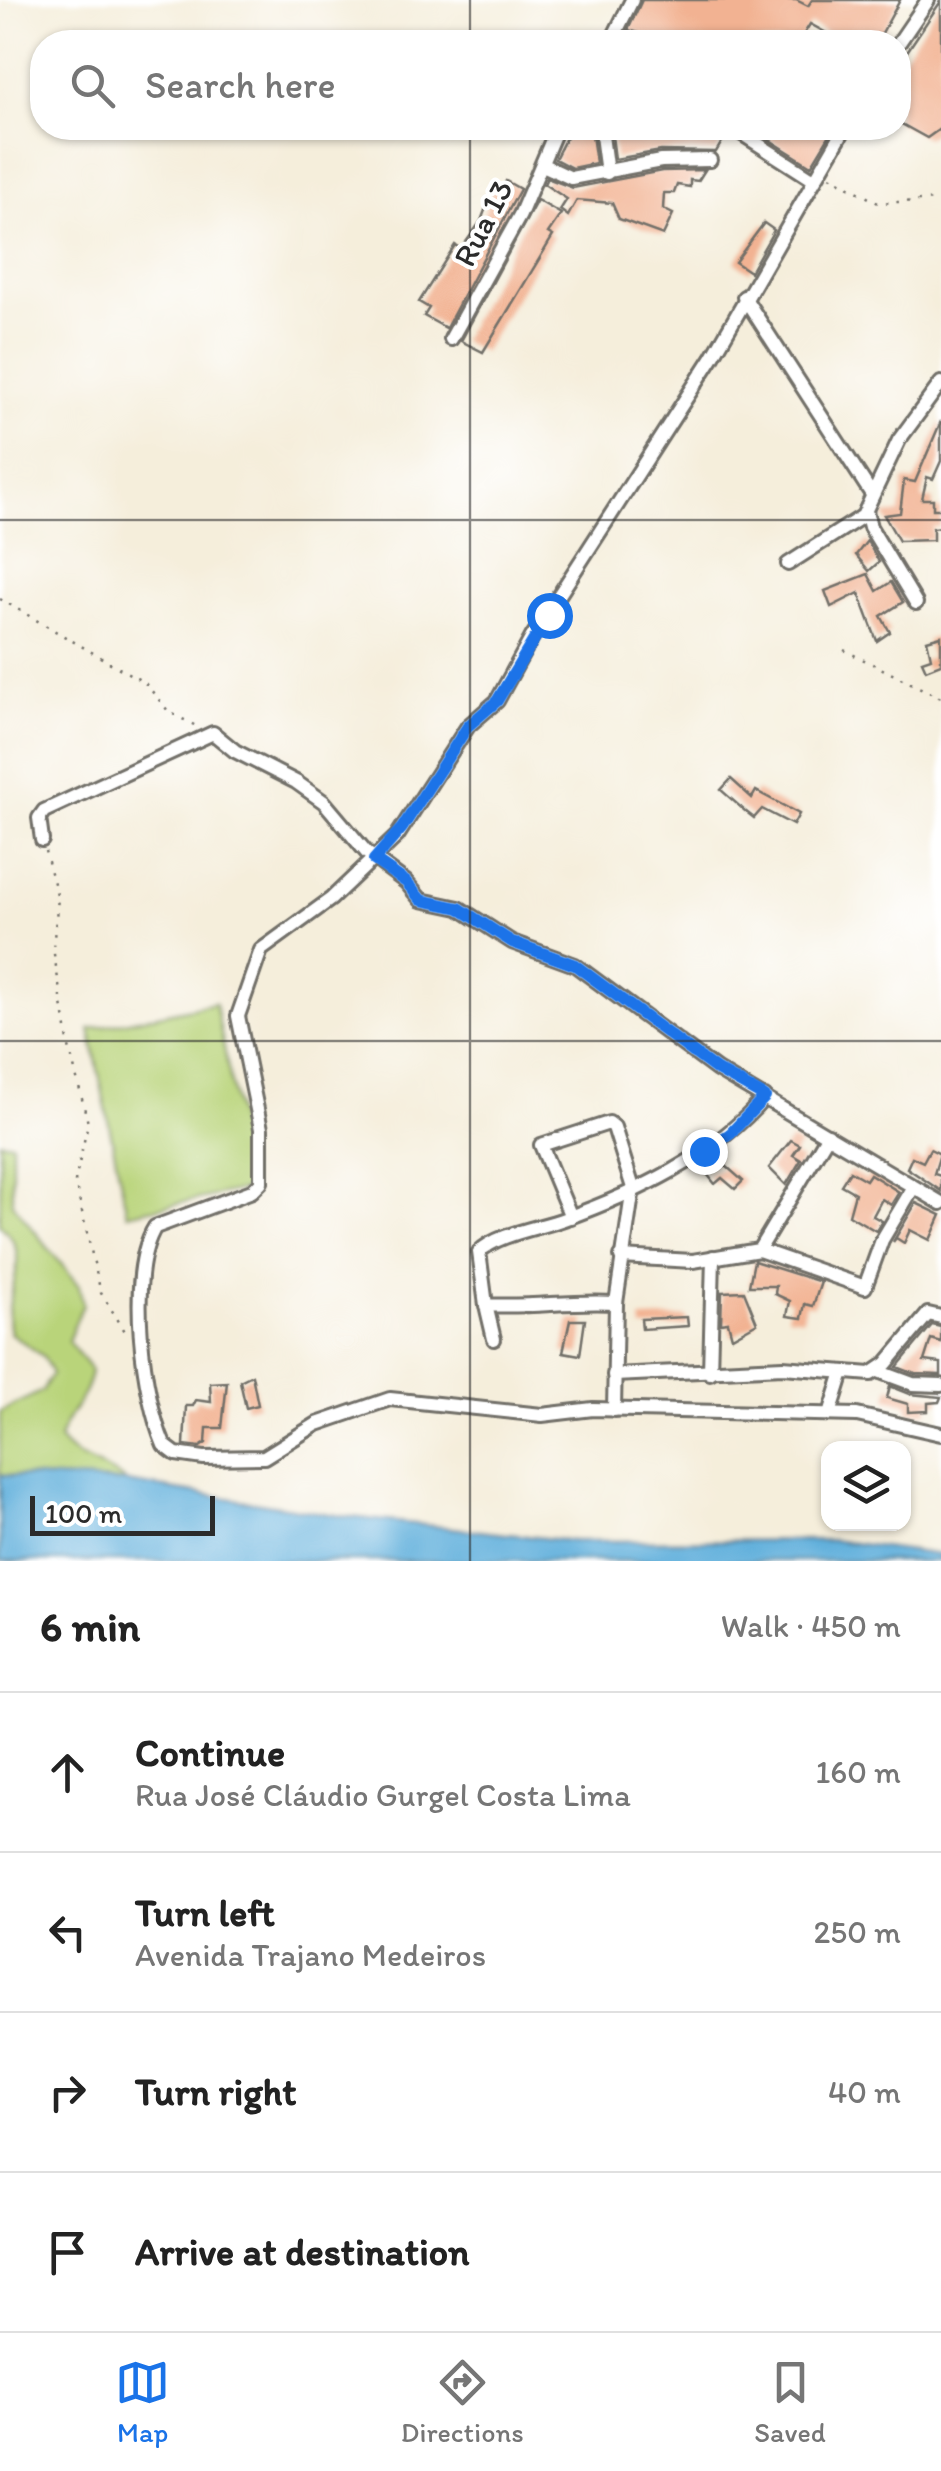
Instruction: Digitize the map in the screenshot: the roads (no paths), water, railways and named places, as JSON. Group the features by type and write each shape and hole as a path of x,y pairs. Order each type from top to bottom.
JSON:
{"street":[{"path":"618,30 632,0"},
{"path":"908,30 928,0"},
{"name":"Rua 13","path":"451,339 501,255 552,140"},
{"path":"602,140 606,173"},
{"path":"754,140 817,175"},
{"path":"838,140 712,358 532,637 497,701 468,726 402,828 374,860 331,899 265,944 254,963 238,1025 261,1129 261,1182 252,1192 155,1227 142,1284 144,1361 164,1445 176,1454 204,1458 264,1457 317,1424 390,1399 542,1415 614,1410 830,1414 887,1418 941,1434"},
{"path":"543,165 571,178 661,161 710,160"},
{"path":"744,297 871,493"},
{"path":"916,603 870,526 866,511 871,493 899,440 941,383"},
{"path":"788,564 866,511"},
{"path":"42,840 40,818 44,811 213,733 235,752 296,782 324,802 374,860 406,882 421,900 459,908 512,942 575,965 717,1070 941,1203"},
{"path":"494,1338 486,1305 479,1252 482,1248 571,1216 633,1188 730,1134 765,1097"},
{"path":"571,1216 540,1148 544,1142 612,1124 633,1188 616,1304 614,1410"},
{"path":"759,1250 828,1136"},
{"path":"622,1258 714,1257 759,1250 865,1288 882,1240 913,1188"},
{"path":"710,1373 714,1257"},
{"path":"486,1305 539,1309 564,1300 616,1304"},
{"path":"878,1371 926,1316 941,1317"},
{"path":"614,1375 783,1367 878,1371 913,1384 941,1384"},
{"path":"830,1414 842,1372"}],"water":[{"path":"0,1475 127,1482 342,1516 572,1541 833,1540 941,1555 941,1561 0,1561"}]}
